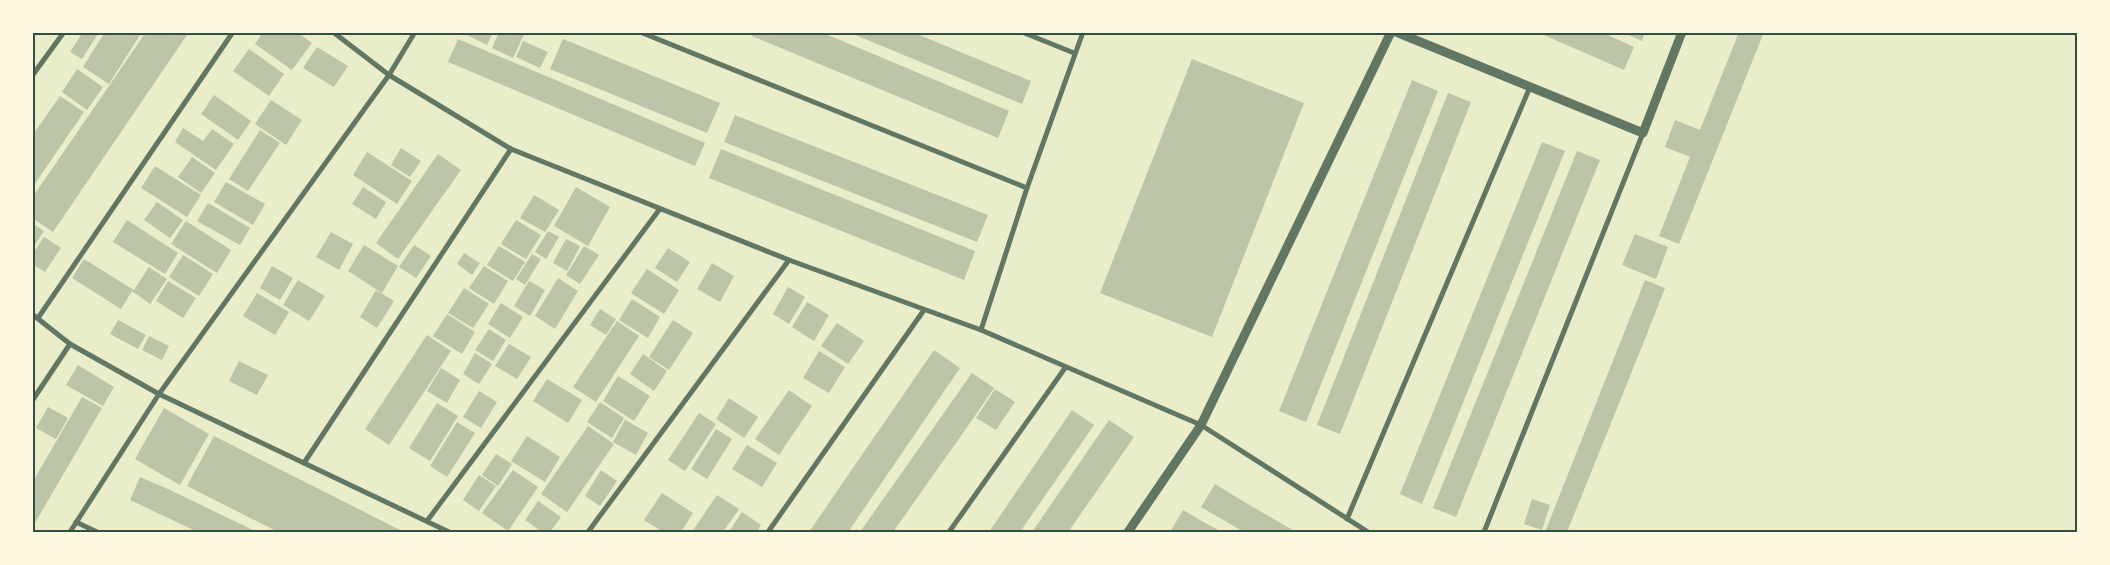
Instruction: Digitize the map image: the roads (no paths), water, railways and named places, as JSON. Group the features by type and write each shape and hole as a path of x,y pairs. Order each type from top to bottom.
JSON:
{"street":[{"path":"32,76 64,32"},
{"path":"38,318 232,32"},
{"path":"333,32 389,75 512,149 658,210 981,330 1065,368 1201,425 1368,532"},
{"path":"70,532 159,394 389,75 415,32"},
{"path":"640,32 1027,188"},
{"path":"1022,32 1074,54"},
{"path":"981,330 1027,188 1083,32"},
{"path":"1128,532 1201,425 1391,32"},
{"path":"1396,32 1643,133"},
{"path":"1484,532 1682,32"},
{"path":"1347,519 1530,86"},
{"path":"304,463 512,149"},
{"path":"427,521 658,210"},
{"path":"588,532 789,260"},
{"path":"768,532 924,310"},
{"path":"32,314 70,344 159,394 449,532"},
{"path":"32,401 70,344"},
{"path":"949,532 1065,368"},
{"path":"76,522 97,532"}]}
